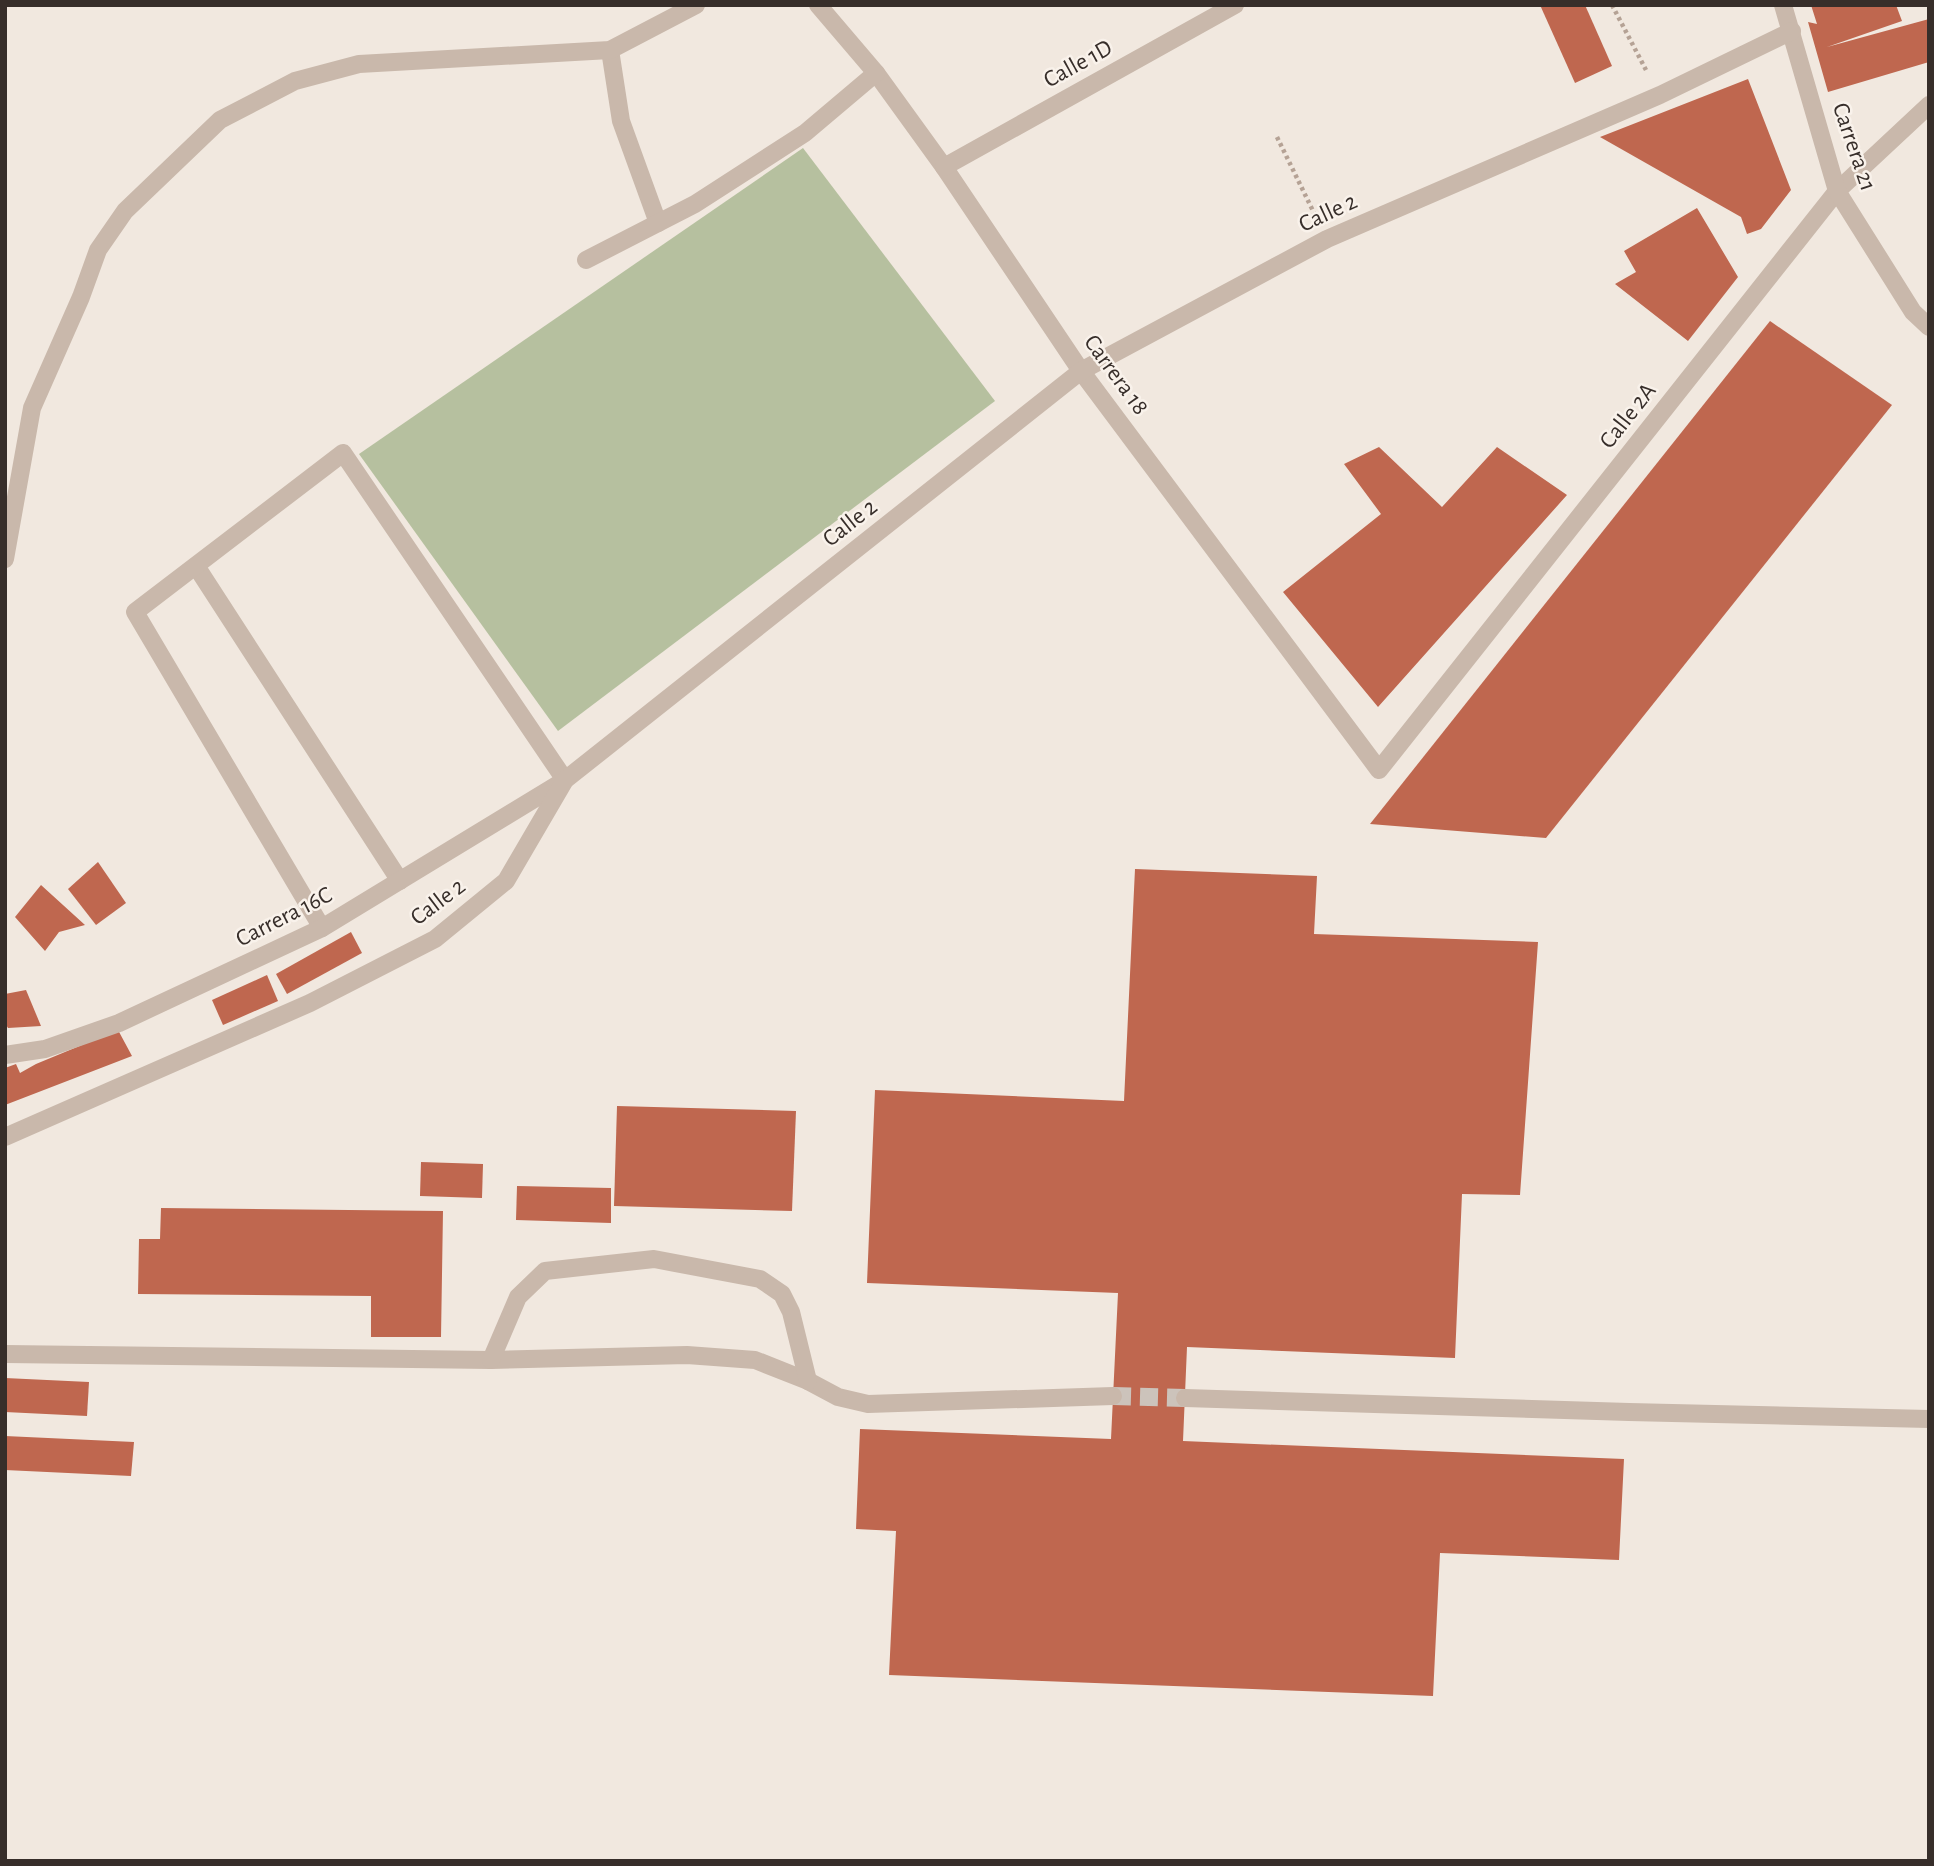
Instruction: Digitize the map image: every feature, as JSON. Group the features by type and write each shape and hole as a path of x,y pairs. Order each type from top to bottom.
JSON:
{"street":[{"path":"5,559 32,408 99,250 125,211 220,120 295,81 359,64 610,50 696,5"},
{"name":"Carrera 18","path":"818,5 876,72 944,167 1081,371 1379,769"},
{"name":"Calle 1D","path":"944,167 1235,5"},
{"name":"Carrera 21","path":"1783,5 1838,191 1913,312 1929,327"},
{"name":"Calle 2","path":"5,1137 310,1003 435,939 506,881 565,780 1081,371 1327,239 1660,95 1792,31"},
{"path":"610,50 621,121 658,223"},
{"path":"586,260 695,204 805,133 876,72"},
{"name":"Calle 2A","path":"1379,769 1838,191 1929,105"},
{"path":"322,928 135,612 343,453 565,780"},
{"path":"195,566 400,881"},
{"name":"Carrera 16C","path":"5,1055 45,1049 119,1023 322,928 565,780"},
{"path":"492,1360 518,1297 545,1271 654,1259 760,1279 782,1294 791,1312 808,1381"},
{"path":"5,1354 492,1360 687,1355 755,1360 808,1381 838,1397 868,1404 1113,1396"},
{"path":"1185,1398 1929,1419"}],"path":[{"path":"1612,5 1660,95"},
{"path":"1277,137 1327,239"}],"green space":[{"path":"803,148 995,401 558,731 359,454"}],"building":[{"path":"1540,5 1585,5 1612,66 1575,83"},
{"path":"1811,5 1896,5 1902,21 1827,47 1929,19 1929,62 1828,92 1808,22 1817,24"},
{"path":"1748,79 1791,190 1761,229 1747,234 1741,217 1600,137"},
{"path":"1697,208 1738,277 1688,341 1615,284 1636,272 1624,251"},
{"path":"1770,321 1892,405 1546,838 1370,824"},
{"path":"1379,447 1442,507 1497,447 1567,495 1378,707 1283,592 1381,514 1344,464"},
{"path":"98,862 126,903 96,925 68,889"},
{"path":"1135,869 1317,876 1314,934 1538,942 1520,1195 1462,1194 1455,1358 1187,1347 1183,1441 1624,1459 1619,1560 1440,1553 1433,1696 889,1675 896,1531 856,1529 860,1429 1111,1439 1118,1293 867,1283 875,1090 1124,1101"},
{"path":"41,885 85,925 59,932 45,951 15,917"},
{"path":"351,932 362,953 287,994 276,974"},
{"path":"267,975 278,1001 223,1025 212,1000"},
{"path":"26,990 41,1026 8,1028 5,1023 5,994"},
{"path":"118,1030 132,1056 5,1105 5,1068 16,1064 20,1073"},
{"path":"617,1106 796,1111 792,1211 614,1206"},
{"path":"421,1162 483,1164 482,1198 420,1196"},
{"path":"517,1186 611,1188 611,1223 516,1220"},
{"path":"161,1208 443,1211 441,1337 371,1337 371,1296 138,1294 139,1239 160,1239"},
{"path":"5,1378 89,1382 87,1416 5,1412"},
{"path":"5,1436 134,1442 131,1476 5,1470"}],"tunnel":[{"path":"1113,1396 1185,1398"}]}
